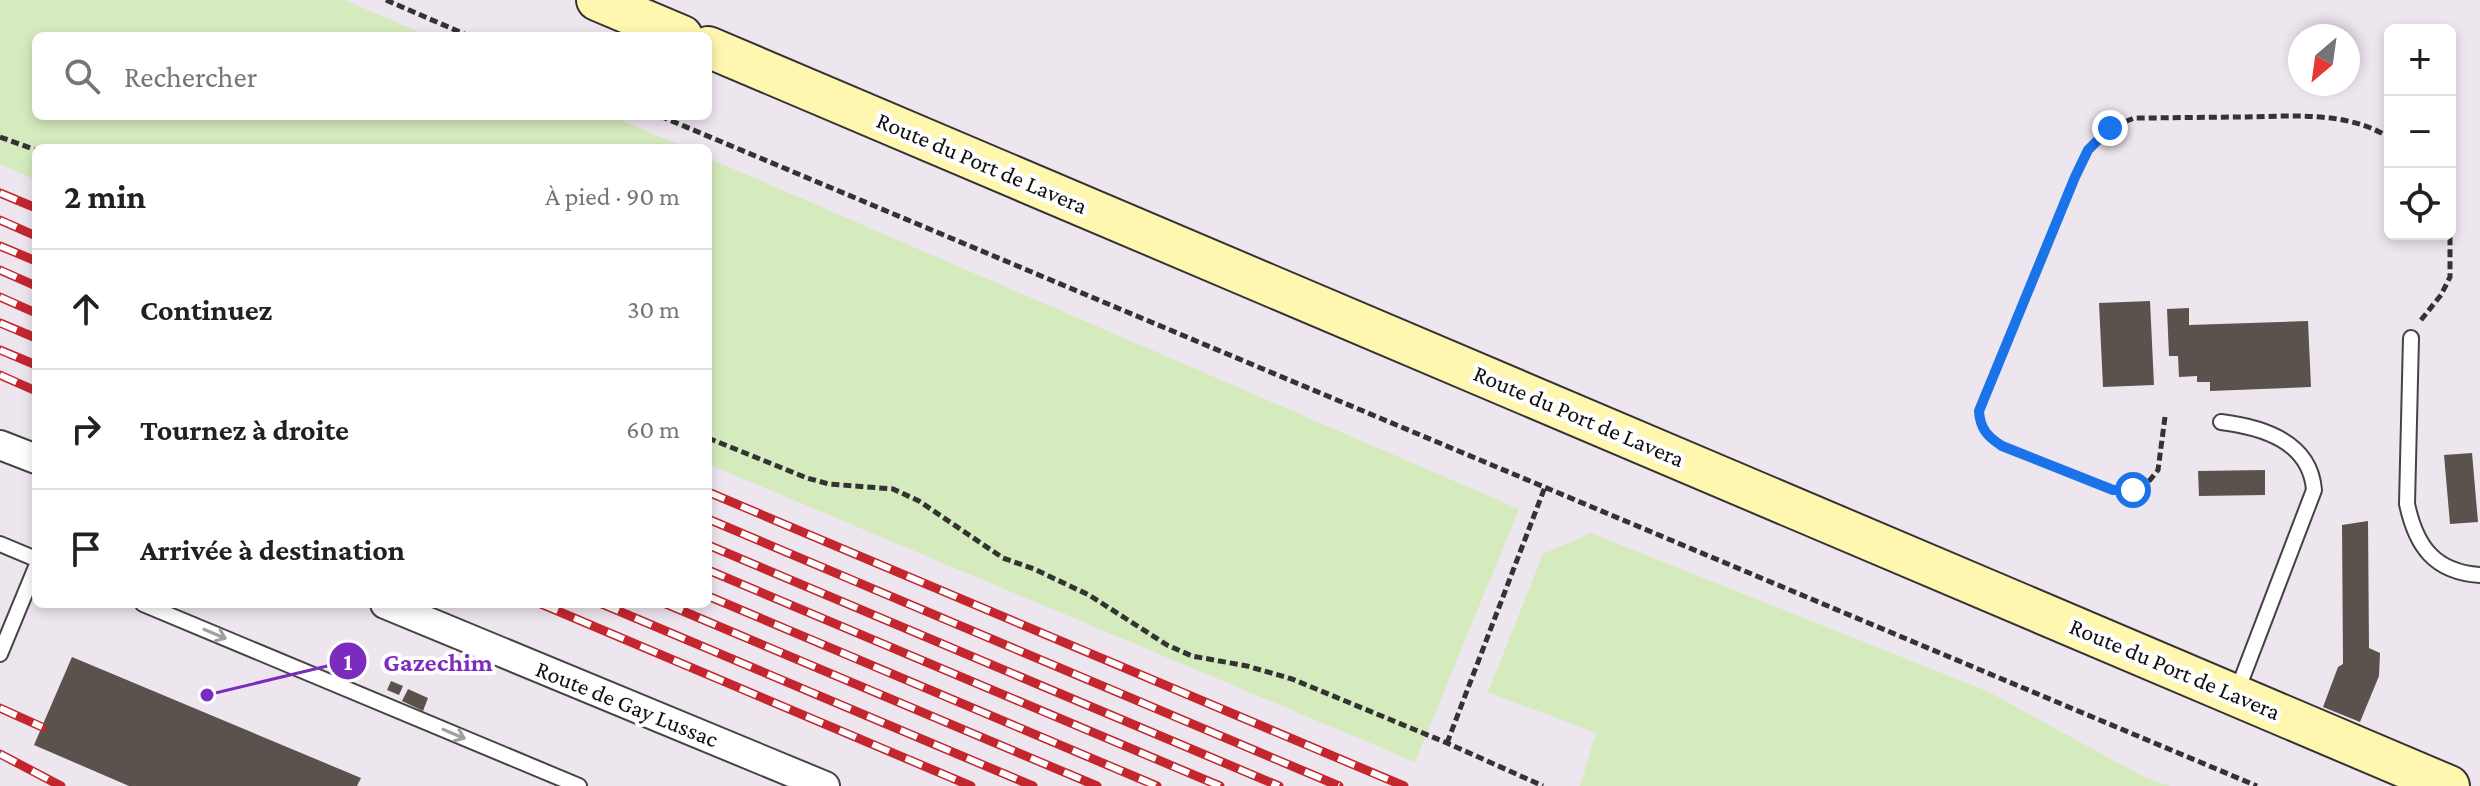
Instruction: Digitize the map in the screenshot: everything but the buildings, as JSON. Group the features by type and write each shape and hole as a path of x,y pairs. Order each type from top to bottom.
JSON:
{"street":[{"path":"597,0 673,32"},
{"name":"Route du Port de Lavera","path":"712,49 2449,786"},
{"path":"0,445 32,457"},
{"name":"Route de Gay Lussac","path":"395,608 825,786"}],"lane":[{"path":"2411,338 2407,504 2412,525 2423,547 2439,563 2463,574 2480,575"},
{"path":"2221,422 2254,426 2279,437 2301,456 2313,474 2314,490 2236,695"},
{"path":"0,544 32,557"},
{"path":"0,654 32,577"},
{"path":"153,608 579,786"}],"path":[{"path":"386,0 460,32"},
{"path":"2165,417 2158,470 2150,480 2133,490 2113,490 2002,446 1989,437 1979,423 1979,411 2088,150 2110,128 2134,118 2317,117 2340,119 2384,134"},
{"path":"670,120 2257,786"},
{"path":"0,137 32,149"},
{"path":"2411,338 2416,325 2441,295 2450,277 2450,240"},
{"path":"712,440 818,481 867,489 893,489 919,501 1003,558 1089,595 1167,645 1192,656 1247,666 1292,679 1543,786"},
{"path":"1447,743 1545,487"}],"shaded area":[{"path":"0,0 2480,0 2480,786 0,786"}],"green space":[{"path":"0,0 345,0 419,32 32,32 32,120 621,120 677,144 32,144 32,178 0,164"},
{"path":"712,160 1519,509 1415,762 712,466"},
{"path":"1591,533 1987,691 2144,777 2170,786 1580,786 1596,733 1488,692 1543,554"}],"railway":[{"path":"0,193 32,206"},
{"path":"0,220 32,234"},
{"path":"0,246 32,259"},
{"path":"0,270 32,284"},
{"path":"0,297 32,311"},
{"path":"0,323 32,336"},
{"path":"0,350 32,363"},
{"path":"0,375 32,389"},
{"path":"712,494 1404,786"},
{"path":"712,521 1339,786"},
{"path":"712,547 1279,786"},
{"path":"712,572 1220,786"},
{"path":"712,598 1157,786"},
{"path":"550,608 971,786"},
{"path":"611,608 1033,786"},
{"path":"675,608 1097,786"},
{"path":"0,708 42,727"},
{"path":"0,754 61,786"}],"place":[{"name":"Gazechim","path":"207,695"}],"route":[{"path":"2110,128 2088,150 2075,177 1979,411 1979,423 1989,437 2002,446 2113,490 2133,490"}]}
